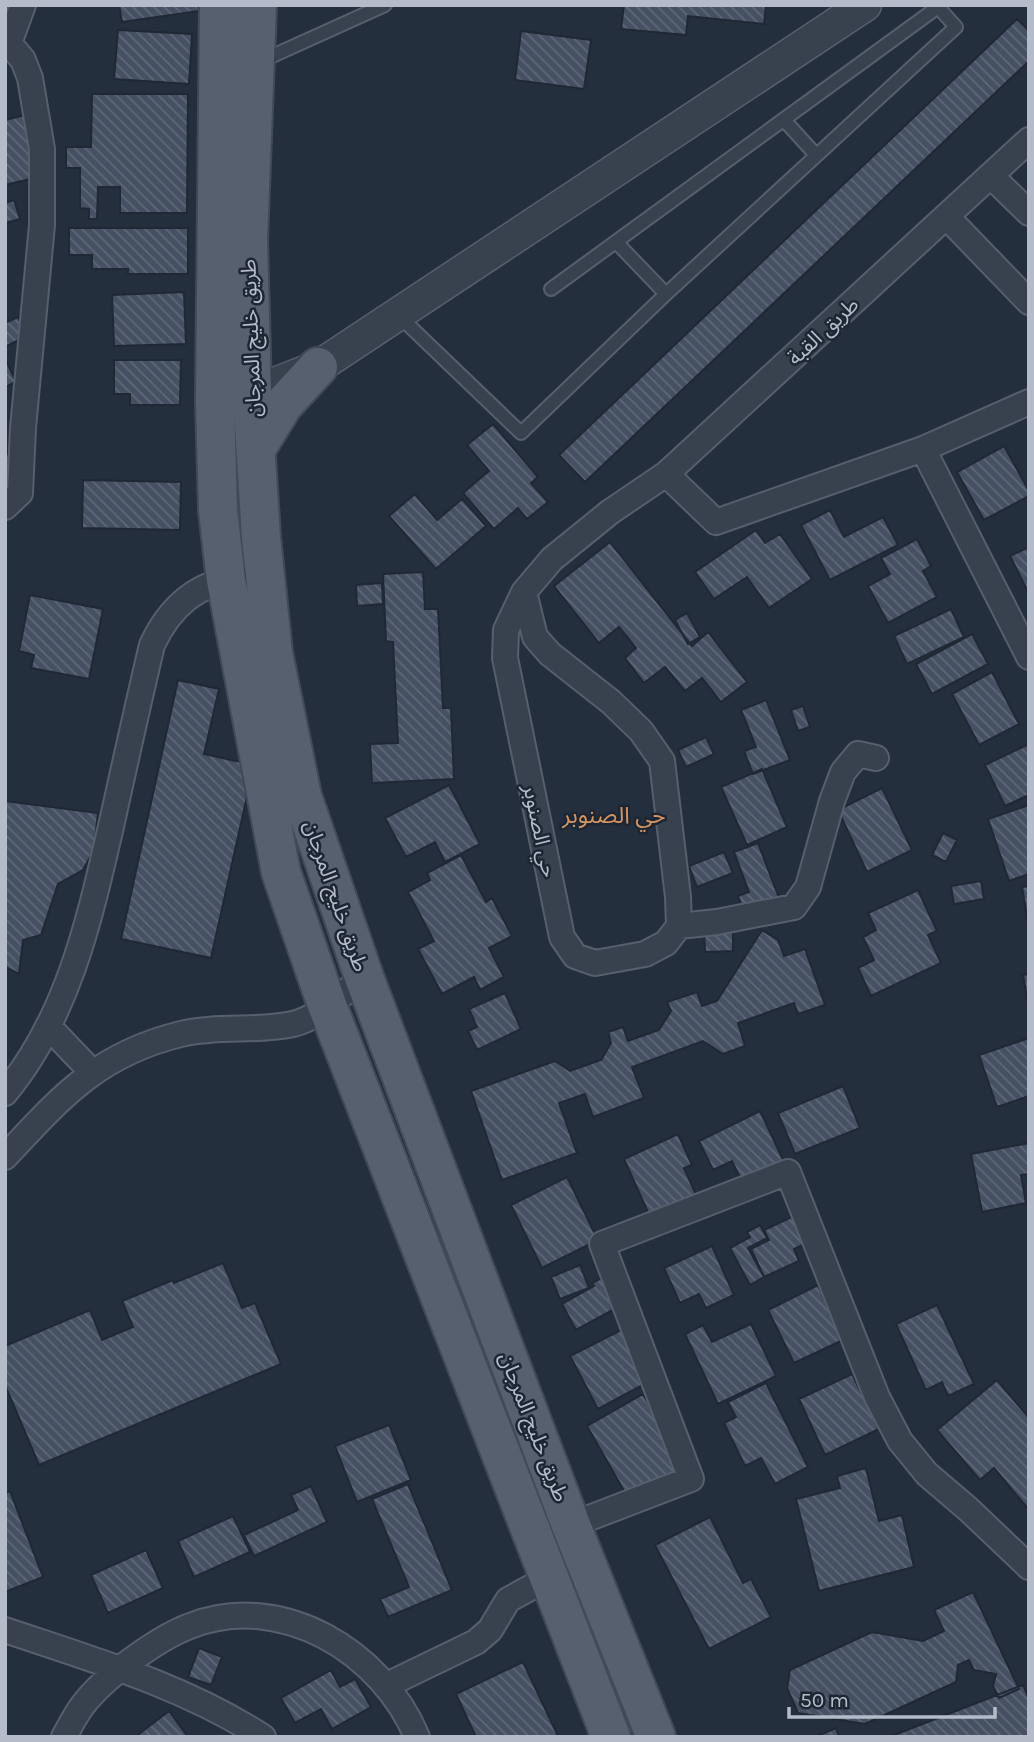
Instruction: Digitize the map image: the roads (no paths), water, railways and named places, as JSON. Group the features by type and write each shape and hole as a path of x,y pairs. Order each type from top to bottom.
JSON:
{"main road":[{"name":"طريق خليج المرجان","path":"219,5 237,67 248,240 252,393 265,578 274,653 302,796 364,977 571,1525 656,1737"},
{"name":"طريق خليج المرجان","path":"257,5 237,67 215,401 218,510 226,580 281,872 327,1005 611,1737"},
{"path":"252,344 283,363 318,367"},
{"path":"256,449 284,405 318,367"}],"street":[{"path":"5,508 20,493 23,428 42,225 42,149 30,78 23,60 7,45 23,5"},
{"path":"215,401 252,393 318,367 865,5"},
{"name":"طريق القبة","path":"610,512 666,474 1029,140"},
{"path":"991,176 1029,213"},
{"path":"947,217 1029,302"},
{"path":"666,474 716,522 923,449 1029,402"},
{"path":"923,449 1029,657"},
{"name":"حي الصنوبر","path":"610,512 552,559 524,592 506,630 505,657 562,937 575,956 596,963 645,954 666,943 679,926"},
{"path":"5,1093 32,1055 48,1026 84,936 152,645 160,627 172,611 198,590 226,580 265,578"},
{"path":"524,592 535,637 550,654 611,702 641,731 662,761 679,926 716,922 794,906 808,887 843,772 858,754 876,758"},
{"path":"5,1157 62,1097 92,1072 157,1041 210,1029 293,1024 306,1019 364,977"},
{"path":"48,1026 92,1072"},
{"path":"571,1525 691,1479 602,1244 788,1172 877,1397 900,1441 927,1474 1029,1567"},
{"path":"387,1685 476,1642 490,1630 508,1600 548,1578"},
{"path":"64,1737 83,1704 120,1669 155,1644 191,1625 229,1616 270,1617 314,1630 354,1653 387,1685 412,1724 417,1737"},
{"path":"5,1630 160,1684 205,1704 263,1737"}],"lane":[{"path":"237,67 385,5"},
{"path":"398,314 522,433 666,294 956,27 938,7 551,289"},
{"path":"784,120 816,155"},
{"path":"617,243 666,294"}],"district":[{"name":"حي الصنوبر","path":"614,815"}]}
